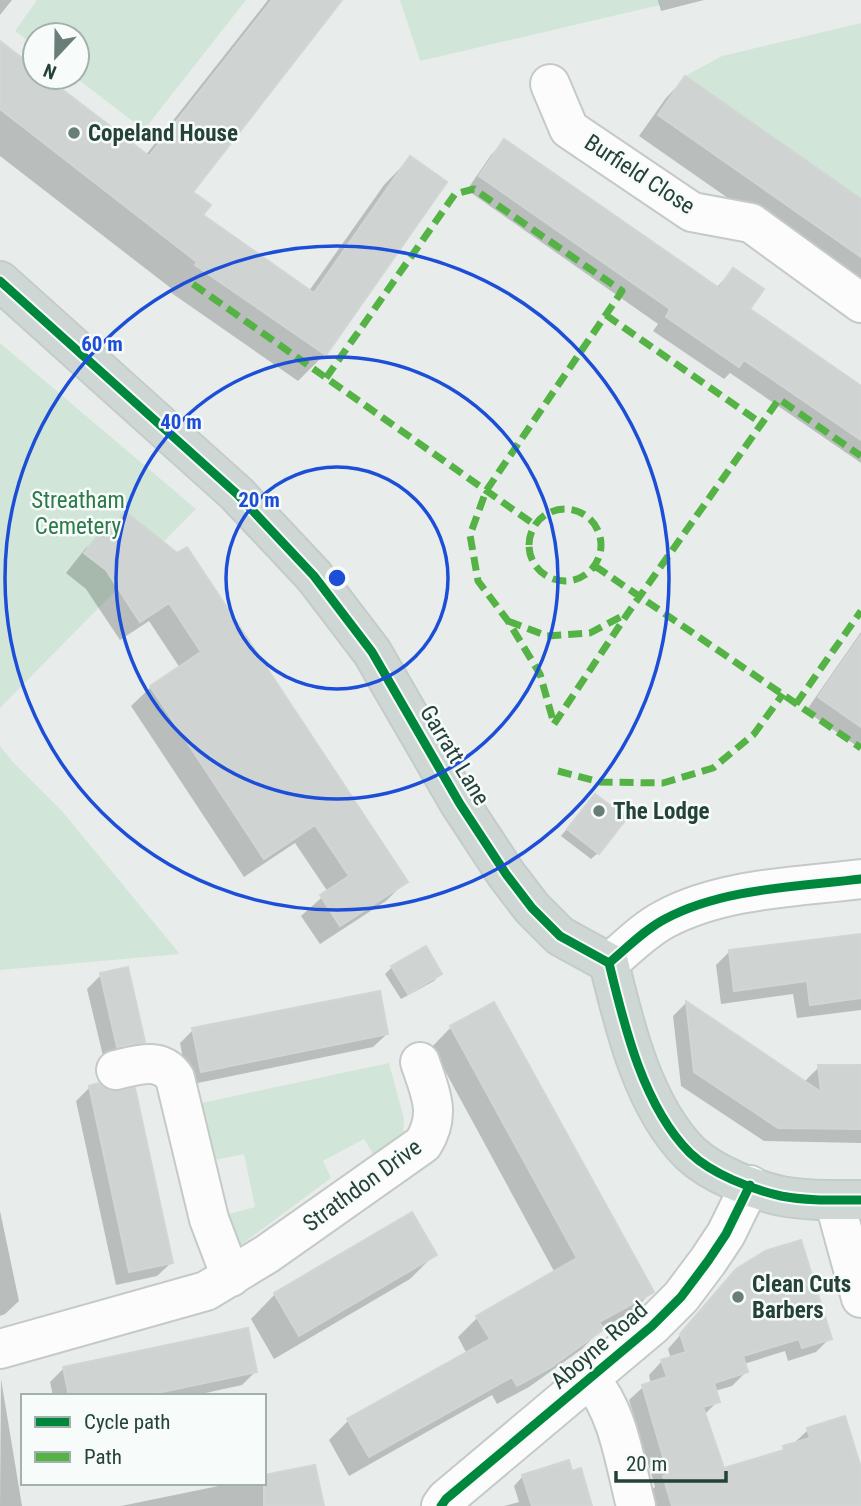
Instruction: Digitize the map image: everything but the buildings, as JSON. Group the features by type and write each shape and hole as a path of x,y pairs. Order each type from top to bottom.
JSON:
{"main road":[{"name":"Garratt Lane","path":"0,281 237,494 313,576 372,652 460,804 532,908 560,936 609,963"},
{"path":"609,963 626,1031 650,1095 667,1125 691,1154 719,1173 779,1195 847,1200"}],"street":[{"name":"Burfield Close","path":"550,84 569,129 692,212 751,223 861,303"},
{"path":"609,963 649,929 665,919 702,904 739,895 861,879"},
{"name":"Strathdon Drive","path":"0,1349 206,1291 231,1277 423,1144 431,1131 434,1114 421,1062"},
{"path":"116,1070 155,1063 164,1066 175,1078 209,1219 231,1277"},
{"name":"Aboyne Road","path":"442,1506 446,1499 652,1326 681,1297 726,1234 750,1185"},
{"path":"847,1200 861,1298"},
{"path":"590,1379 603,1394 614,1422 636,1506"}],"green space":[{"path":"37,0 246,0 144,130 91,89 91,21 22,21"},
{"path":"400,0 659,0 660,5 420,61"},
{"path":"21,23 21,36 15,31"},
{"path":"861,23 861,199 685,76 722,56"},
{"name":"Streatham Cemetery","path":"0,343 196,509 0,708"},
{"path":"0,746 61,810 180,954 0,970"},
{"path":"389,1063 404,1119 403,1138 378,1162 364,1139 323,1161 331,1178 238,1247 225,1215 255,1207 244,1154 205,1162 192,1105"}],"marked path":[{"path":"326,378 455,194 474,189 622,291 486,491 470,535 478,581 508,621 540,674 554,724"},
{"path":"193,284 535,525"},
{"path":"606,315 762,424"},
{"path":"554,724 628,613 779,399 861,456"},
{"path":"565,509 585,515 595,525 601,545 595,565 585,575 565,581 545,575 535,565 529,545 535,525 545,515 565,509"},
{"path":"595,566 861,748"},
{"path":"796,704 861,611"},
{"path":"508,621 547,636 590,633 626,614"},
{"path":"558,771 600,782 663,783 713,768 754,734 783,694"}],"cycle path":[{"path":"0,281 237,494 314,576 372,652 460,804 506,874 532,908 560,936 609,963 629,1038 648,1089 674,1134 690,1153 721,1174 769,1193 801,1199 861,1200"},
{"path":"609,963 657,923 687,909 761,890 861,879"},
{"path":"441,1506 652,1326 681,1297 726,1234 750,1185"}],"place":[{"name":"Copeland House","path":"74,133"},
{"name":"The Lodge","path":"599,811"},
{"name":"Clean Cuts Barbers","path":"738,1297"}]}
